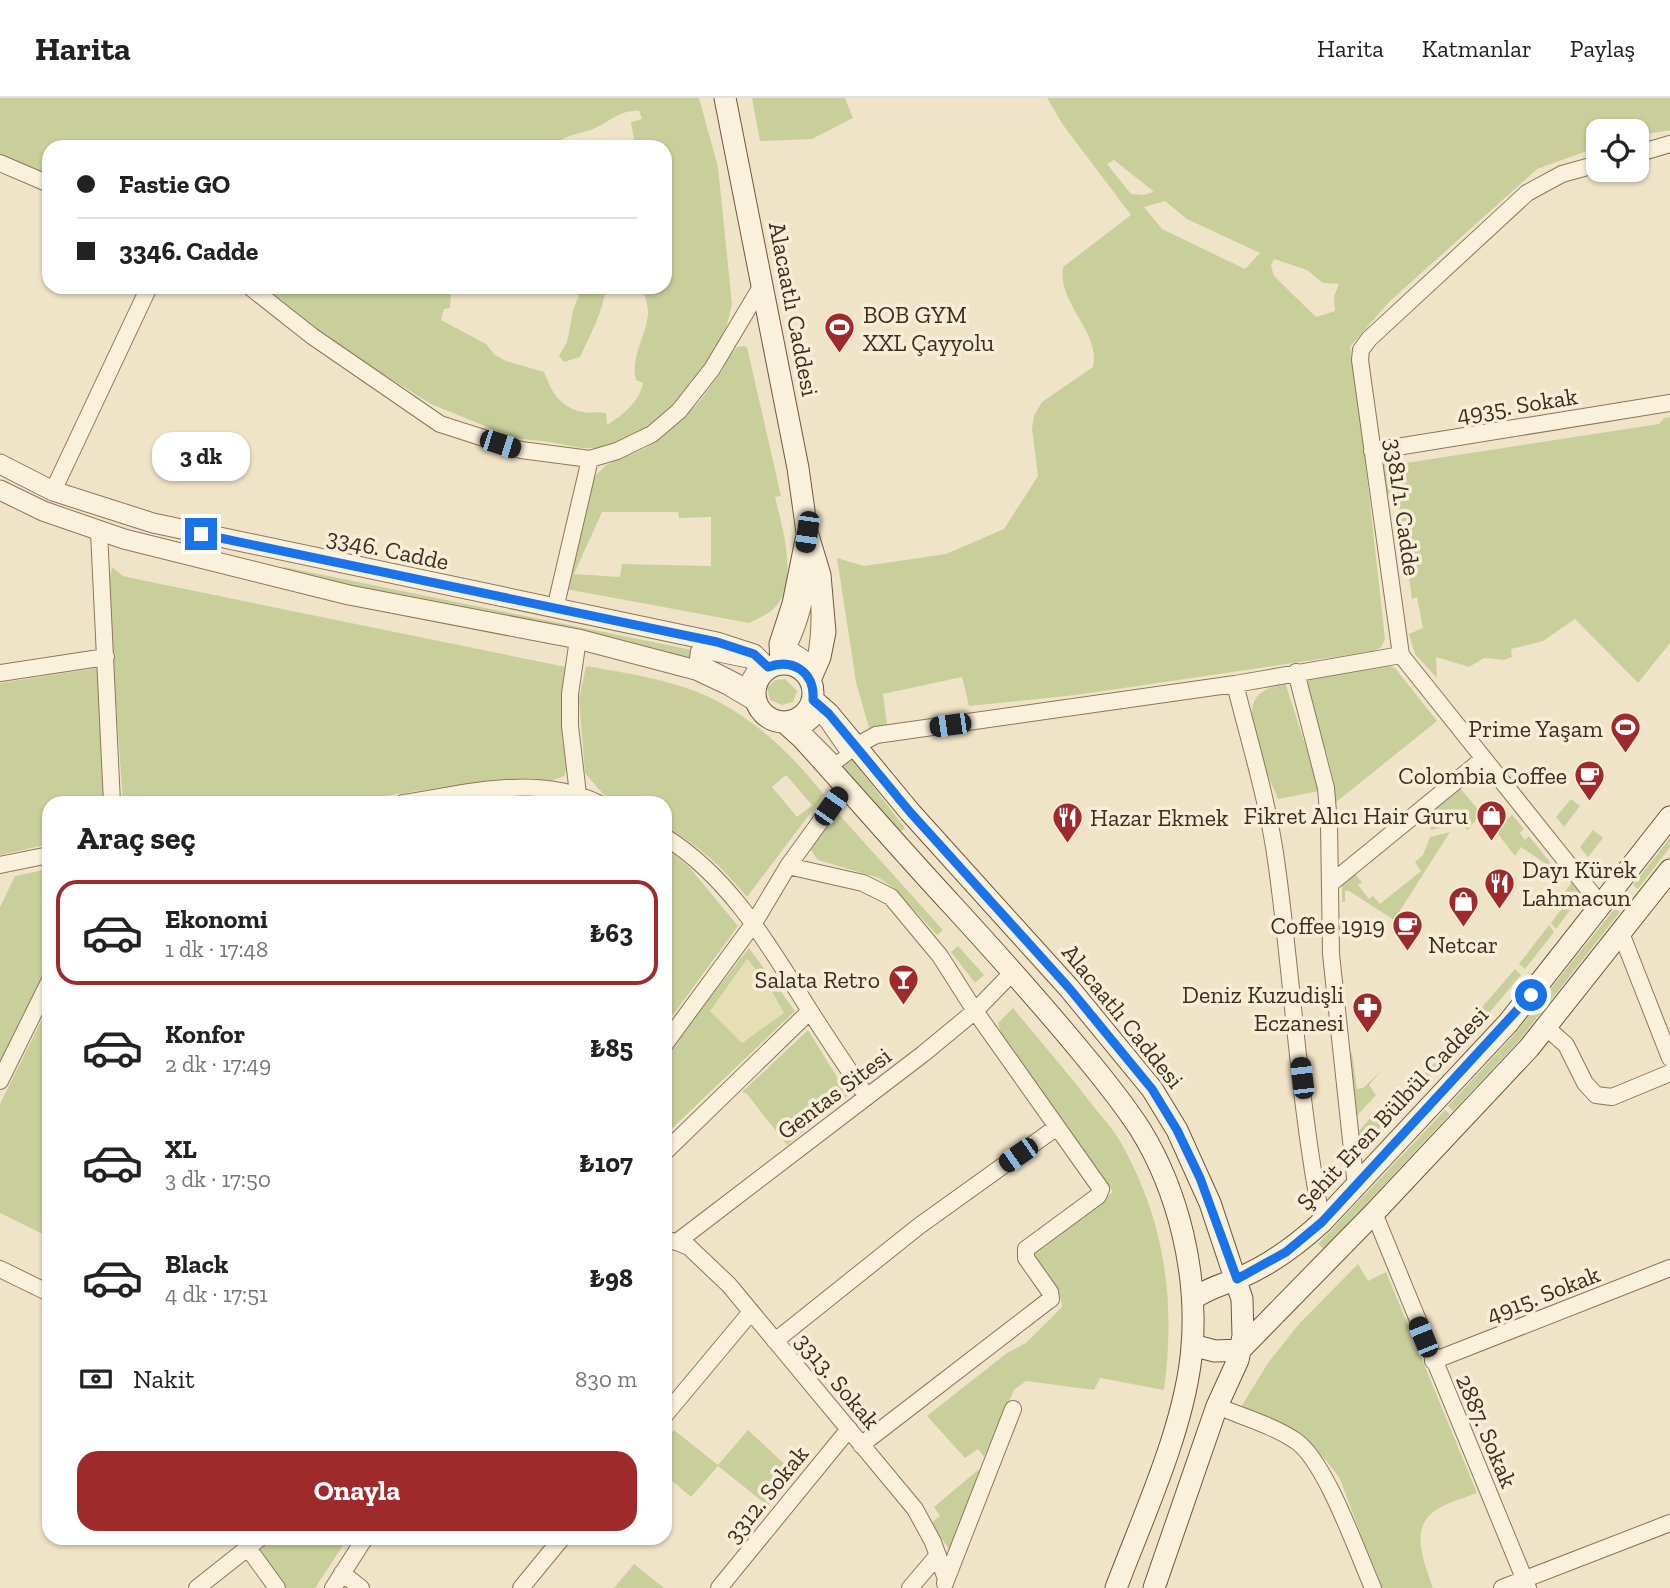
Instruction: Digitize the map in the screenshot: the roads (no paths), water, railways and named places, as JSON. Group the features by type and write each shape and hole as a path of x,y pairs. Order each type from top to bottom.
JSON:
{"main road":[{"name":"Alacaatlı Caddesi","path":"725,98 798,468 807,532 820,575 825,632 814,689 829,714 910,812 1069,988 1152,1089 1177,1130 1200,1178 1237,1279 1245,1316 1240,1350 1234,1371 1217,1406 1154,1588"},
{"name":"Alacaatlı Caddesi","path":"768,666 780,644 800,578 807,532"},
{"path":"784,722 802,716 814,689 800,668 793,665 768,666 755,687 755,701 761,712 767,718 784,722 802,738 1079,1049 1141,1131 1170,1191 1180,1227 1193,1299 1192,1345 1183,1398 1167,1453 1116,1588"},
{"name":"Şehit Eren Bülbül Caddesi","path":"1193,1299 1214,1286 1237,1279 1286,1252 1322,1222 1508,1023 1670,817"},
{"path":"1192,1345 1215,1351 1240,1350 1374,1213 1547,1028 1670,870"}],"street":[{"path":"1649,150 1670,144"},
{"path":"0,163 42,181"},
{"name":"3381/1. Cadde","path":"1401,655 1360,370 1361,350 1369,339 1527,193 1554,178 1586,168"},
{"path":"259,294 312,336 440,424 521,450 590,459 617,452 652,434 679,411 712,369 762,285"},
{"path":"53,491 146,294"},
{"name":"4935. Sokak","path":"1372,452 1670,403"},
{"path":"555,608 590,459"},
{"name":"3346. Cadde","path":"0,464 53,491 153,523 726,644 754,654 768,666"},
{"path":"0,490 43,511 99,532 349,595 578,639 696,670 755,701"},
{"path":"99,532 112,796"},
{"path":"808,562 813,562 818,597 814,689 790,647 807,601 808,562"},
{"path":"578,639 570,694 578,794"},
{"path":"856,746 876,736 1235,684 1401,655 1601,905"},
{"path":"0,673 106,657"},
{"path":"1296,672 1326,788 1331,954 1356,1187"},
{"path":"1235,684 1277,864 1322,1222"},
{"path":"1330,884 1483,758"},
{"path":"449,796 509,787 539,786 582,796"},
{"path":"672,1034 754,923 788,866 845,786"},
{"path":"672,843 700,865 754,923 867,1097"},
{"path":"0,865 42,856"},
{"path":"788,866 863,883 891,897 940,956 975,1011 1101,1189 1098,1196 1026,1249 1026,1258 1050,1292 1051,1298 861,1445"},
{"path":"1621,933 1670,1058"},
{"name":"Gentas Sitesi","path":"672,1240 867,1097 975,1011 1013,972"},
{"path":"0,1081 42,1000"},
{"path":"672,1145 810,1011"},
{"path":"1547,1028 1566,1045 1585,1083 1596,1095 1612,1097 1670,1073"},
{"path":"775,1341 919,1226 1057,1127"},
{"name":"2887. Sokak","path":"1374,1213 1526,1584"},
{"name":"3313. Sokak","path":"672,1241 690,1247 729,1285 915,1509 937,1555 944,1584"},
{"name":"4915. Sokak","path":"1433,1362 1670,1268"},
{"path":"0,1269 42,1290"},
{"path":"672,1407 751,1312"},
{"path":"1217,1406 1281,1433 1307,1450 1332,1493 1373,1588"},
{"path":"944,1584 1013,1409"},
{"name":"3312. Sokak","path":"719,1588 849,1429"},
{"path":"1502,1588 1526,1584 1670,1523"},
{"path":"197,1588 251,1545"},
{"path":"255,1545 277,1588"},
{"path":"333,1588 360,1545"},
{"path":"521,1588 556,1545"},
{"path":"910,1588 937,1555"},
{"path":"342,1573 361,1588"}],"place":[{"name":"BOB GYM XXL Çayyolu","path":"840,355"},
{"name":"Prime Yaşam","path":"1626,755"},
{"name":"Colombia Coffee","path":"1590,802"},
{"name":"Fikret Alıcı Hair Guru","path":"1491,842"},
{"name":"Hazar Ekmek","path":"1067,844"},
{"name":"Dayı Kürek Lahmacun","path":"1499,910"},
{"name":"Netcar","path":"1463,929"},
{"name":"Coffee 1919","path":"1408,952"},
{"name":"Salata Retro","path":"903,1006"},
{"name":"Deniz Kuzudişli Eczanesi","path":"1367,1035"}]}
